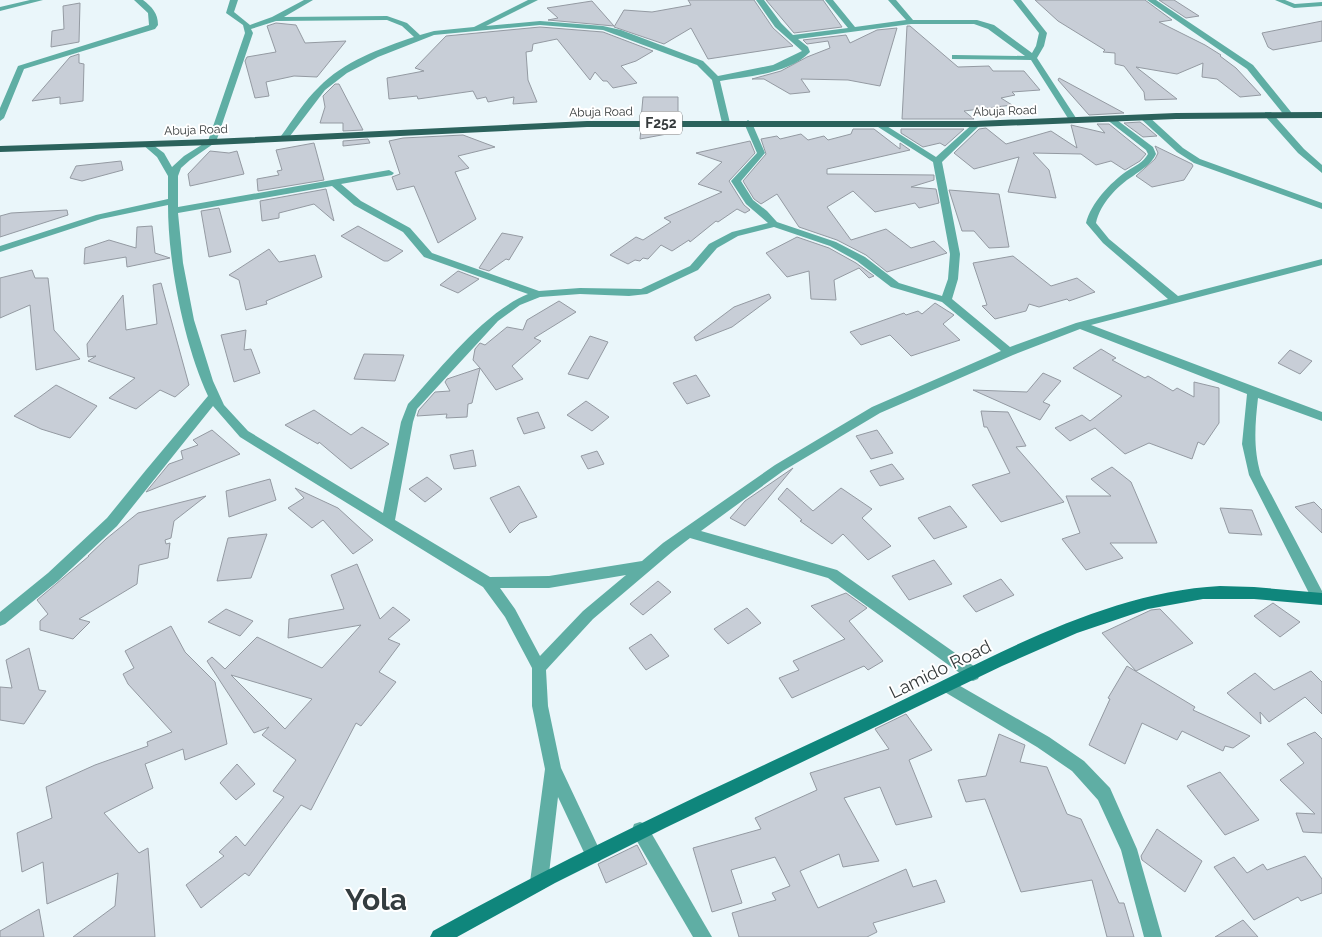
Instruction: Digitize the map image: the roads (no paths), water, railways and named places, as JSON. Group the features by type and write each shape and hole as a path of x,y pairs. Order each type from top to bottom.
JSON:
{"main road":[{"name":"Abuja Road","path":"0,149 212,142 587,124 976,124 1144,117 1268,114 1322,115"},
{"name":"Lamido Road","path":"439,937 539,882 640,830 1017,652 1112,614 1188,595 1240,592 1320,599"}],"street":[{"path":"0,9 39,0"},
{"path":"0,118 21,68 152,27 154,21 151,10 138,0"},
{"path":"234,0 230,13 246,24 249,33 212,142 187,158 177,167 173,176 173,206 178,263 188,320 206,381 219,407 244,434 488,583 510,612 539,668 540,706 553,769 594,855"},
{"path":"248,28 275,20 309,0"},
{"path":"716,78 748,74 777,66 804,55 806,52 778,25 760,0"},
{"path":"829,0 854,30"},
{"path":"892,0 911,22"},
{"path":"1017,0 1043,33 1040,46 1033,58"},
{"path":"1151,0 1250,67 1288,114"},
{"path":"1280,0 1294,6 1322,4"},
{"path":"471,31 533,8"},
{"path":"284,138 323,87 381,52 418,37 434,33 471,31 533,8 618,32 700,63 716,78 726,123"},
{"path":"275,20 387,18 400,21 411,28 418,37"},
{"path":"792,38 911,22 974,22 983,24 991,27 1033,58 1074,121"},
{"path":"955,57 1033,58"},
{"path":"1268,114 1295,145 1322,170"},
{"path":"1144,117 1180,150 1197,161 1322,206"},
{"path":"1110,119 1150,150 1152,154 1149,162 1128,175 1101,202 1091,218 1091,223 1106,241 1175,299"},
{"path":"748,123 761,153 736,181 743,196 774,224 833,244 861,259 895,285 946,300 1009,352"},
{"path":"937,161 976,124"},
{"path":"879,125 937,161 955,254 953,279 946,300"},
{"path":"146,144 161,155 173,176"},
{"path":"0,249 99,217 388,173"},
{"path":"334,182 350,200 412,234 423,251 428,255 538,294"},
{"path":"388,523 407,422 412,407 494,318 516,303 538,294 580,291 643,292 694,268 713,246 735,234 774,224"},
{"path":"539,668 588,615 644,566 779,468 876,410 1009,352 1080,325 1175,299 1319,267"},
{"path":"1080,325 1253,392 1322,416"},
{"path":"1253,392 1247,443 1249,459 1255,475 1320,599"},
{"path":"0,620 53,577 112,522 150,473 214,397"},
{"path":"690,533 832,574 898,618 973,674"},
{"path":"488,583 548,582 644,566"},
{"path":"948,686 1050,746 1078,766 1104,794 1129,849 1152,937"},
{"path":"539,882 553,769"},
{"path":"640,830 703,937"}],"district":[{"name":"Yola","path":"376,899"}]}
